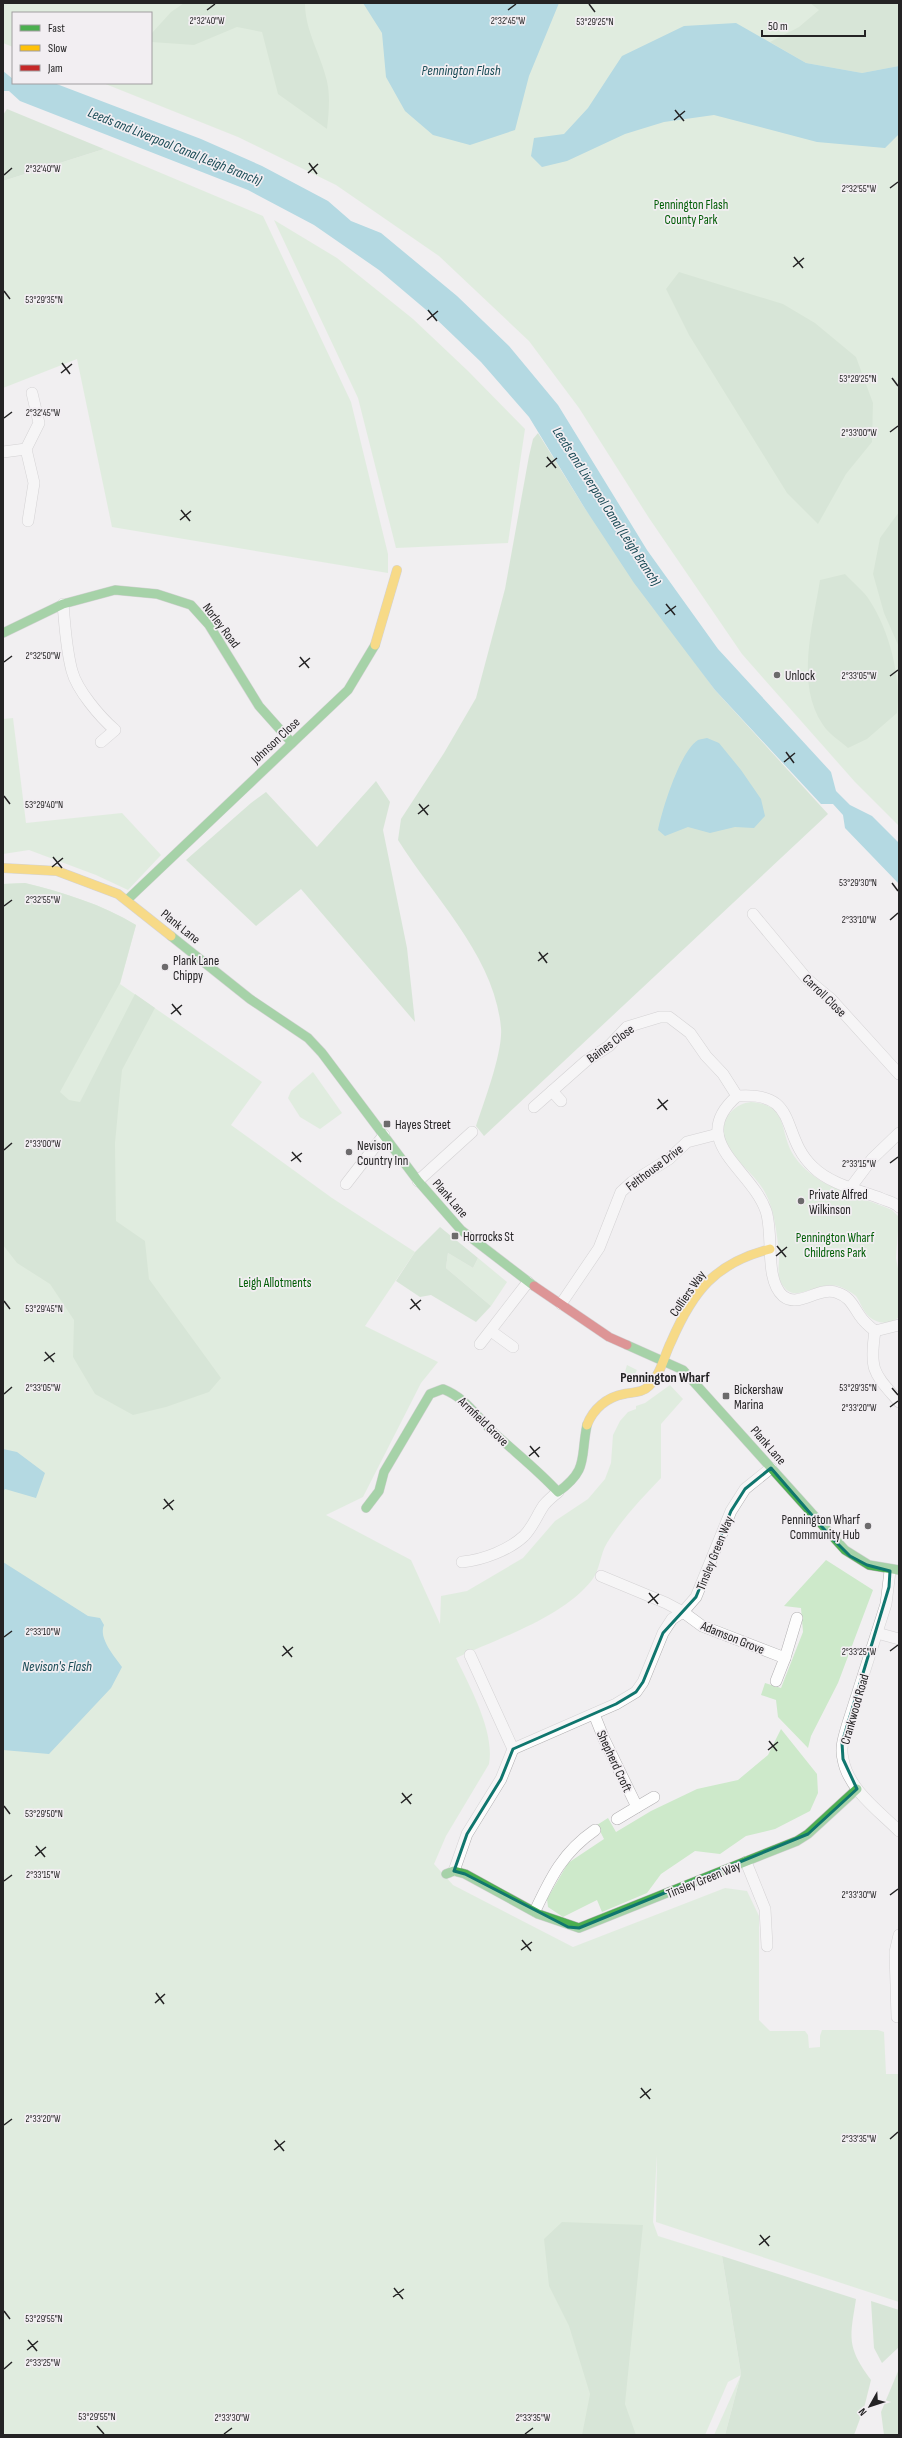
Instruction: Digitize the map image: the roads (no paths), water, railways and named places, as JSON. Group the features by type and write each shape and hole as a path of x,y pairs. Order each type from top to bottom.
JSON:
{"street":[{"path":"28,521 34,483 26,449 39,423 32,393"},
{"path":"3,452 26,449"},
{"name":"Johnson Close","path":"127,900 348,690 377,641 397,570"},
{"name":"Norley Road","path":"3,633 63,604 115,590 157,594 191,605 209,624 259,706 292,743"},
{"path":"63,604 66,642 72,672 88,700 115,730 101,742"},
{"name":"Plank Lane","path":"3,868 57,871 118,894 250,998 313,1043 418,1181 461,1230 528,1282 610,1337 636,1350 664,1360 683,1370 694,1380 830,1536 850,1556 867,1565 894,1570"},
{"name":"Carroll Close","path":"753,914 807,980 832,999 899,1074"},
{"name":"Baines Close","path":"534,1107 586,1061 609,1046 627,1027 647,1019 669,1017 690,1033 706,1056 723,1074 737,1096"},
{"path":"552,1091 561,1101"},
{"path":"875,1331 860,1317 853,1303 838,1293 827,1289 802,1299 784,1297 775,1288 767,1212 759,1194 722,1149 718,1134 720,1114 737,1096 760,1095 772,1100 788,1120 793,1137 802,1156 826,1177 899,1207"},
{"path":"418,1181 472,1132"},
{"path":"851,1187 872,1159 899,1133"},
{"name":"Felthouse Drive","path":"561,1304 599,1248 621,1192 632,1182 669,1159 687,1142 718,1134"},
{"path":"346,1184 384,1135"},
{"name":"Colliers Way","path":"664,1360 671,1341 688,1310 705,1286 721,1268 749,1255 770,1248"},
{"path":"480,1344 528,1282"},
{"path":"875,1331 899,1324"},
{"path":"490,1331 512,1347"},
{"path":"875,1331 872,1360 876,1376 899,1402"},
{"path":"462,1562 474,1561 515,1543 524,1536 544,1505 573,1480 580,1470 587,1424 594,1411 608,1400 623,1394 638,1393 649,1387 664,1360"},
{"name":"Armfield Grove","path":"366,1508 379,1490 384,1472 430,1394 443,1389 458,1395 490,1429 537,1468 558,1492"},
{"name":"Tinsley Green Way","path":"771,1468 745,1489 730,1511 696,1597 683,1612 672,1619 663,1633 643,1682 636,1692 594,1714 514,1749 501,1779 467,1834 450,1872 465,1874 568,1927 579,1928 798,1841 808,1834 857,1789"},
{"name":"Crankwood Road","path":"894,1570 886,1604 842,1743 842,1759 847,1773 857,1789 899,1831"},
{"name":"Adamson Grove","path":"601,1576 644,1592 683,1612 702,1626 785,1658"},
{"path":"776,1681 785,1658 797,1618"},
{"path":"877,1633 899,1639"},
{"path":"470,1655 514,1749"},
{"name":"Shepherd Croft","path":"594,1714 604,1740 637,1807"},
{"name":"Shepherd Croft","path":"617,1819 654,1797"},
{"path":"535,1911 554,1871 578,1842 595,1830"},
{"path":"746,1862 765,1909 767,1946"},
{"path":"897,2017 895,1952 899,1935"}],"water":[{"name":"Pennington Flash","path":"363,3 559,3 529,76 515,130 470,145 433,135 405,111 386,77 382,33"},
{"path":"736,23 806,63 862,73 899,66 899,134 885,148 817,142 714,115 664,122 625,134 567,161 542,167 531,156 534,138 564,134 588,108 622,56 684,26"},
{"name":"Leeds and Liverpool Canal (Leigh Branch)","path":"3,71 12,78 12,84 57,84 201,139 262,166 328,201 351,221 381,233 457,296 509,346 558,405 647,550 718,649 831,772 836,791 850,805 872,816 899,843 899,884 845,828 843,815 833,804 821,804 715,690 634,583 584,507 529,417 481,362 431,314 379,270 314,225 248,190 20,101 9,91 3,91"},
{"path":"707,738 719,743 741,770 761,799 765,816 754,828 735,827 710,833 688,827 665,836 658,830 663,809 678,768 691,746 698,740"},
{"path":"3,1449 17,1452 45,1473 36,1498 5,1489 3,1492"},
{"name":"Nevison's Flash","path":"3,1562 88,1616 100,1618 104,1625 103,1636 105,1641 122,1667 111,1688 49,1754 3,1750"}],"place":[{"name":"Unlock","path":"777,675"},
{"name":"Plank Lane Chippy","path":"165,967"},
{"name":"Hayes Street","path":"387,1124"},
{"name":"Nevison Country Inn","path":"349,1152"},
{"name":"Private Alfred Wilkinson","path":"801,1201"},
{"name":"Horrocks St","path":"455,1236"},
{"name":"Bickershaw Marina","path":"726,1396"},
{"name":"Pennington Wharf Community Hub","path":"868,1526"}],"district":[{"name":"Pennington Wharf","path":"665,1377"}],"park label":[{"name":"Pennington Flash County Park","path":"691,212"},
{"name":"Pennington Wharf Childrens Park","path":"835,1244"},
{"name":"Leigh Allotments","path":"275,1282"}]}
